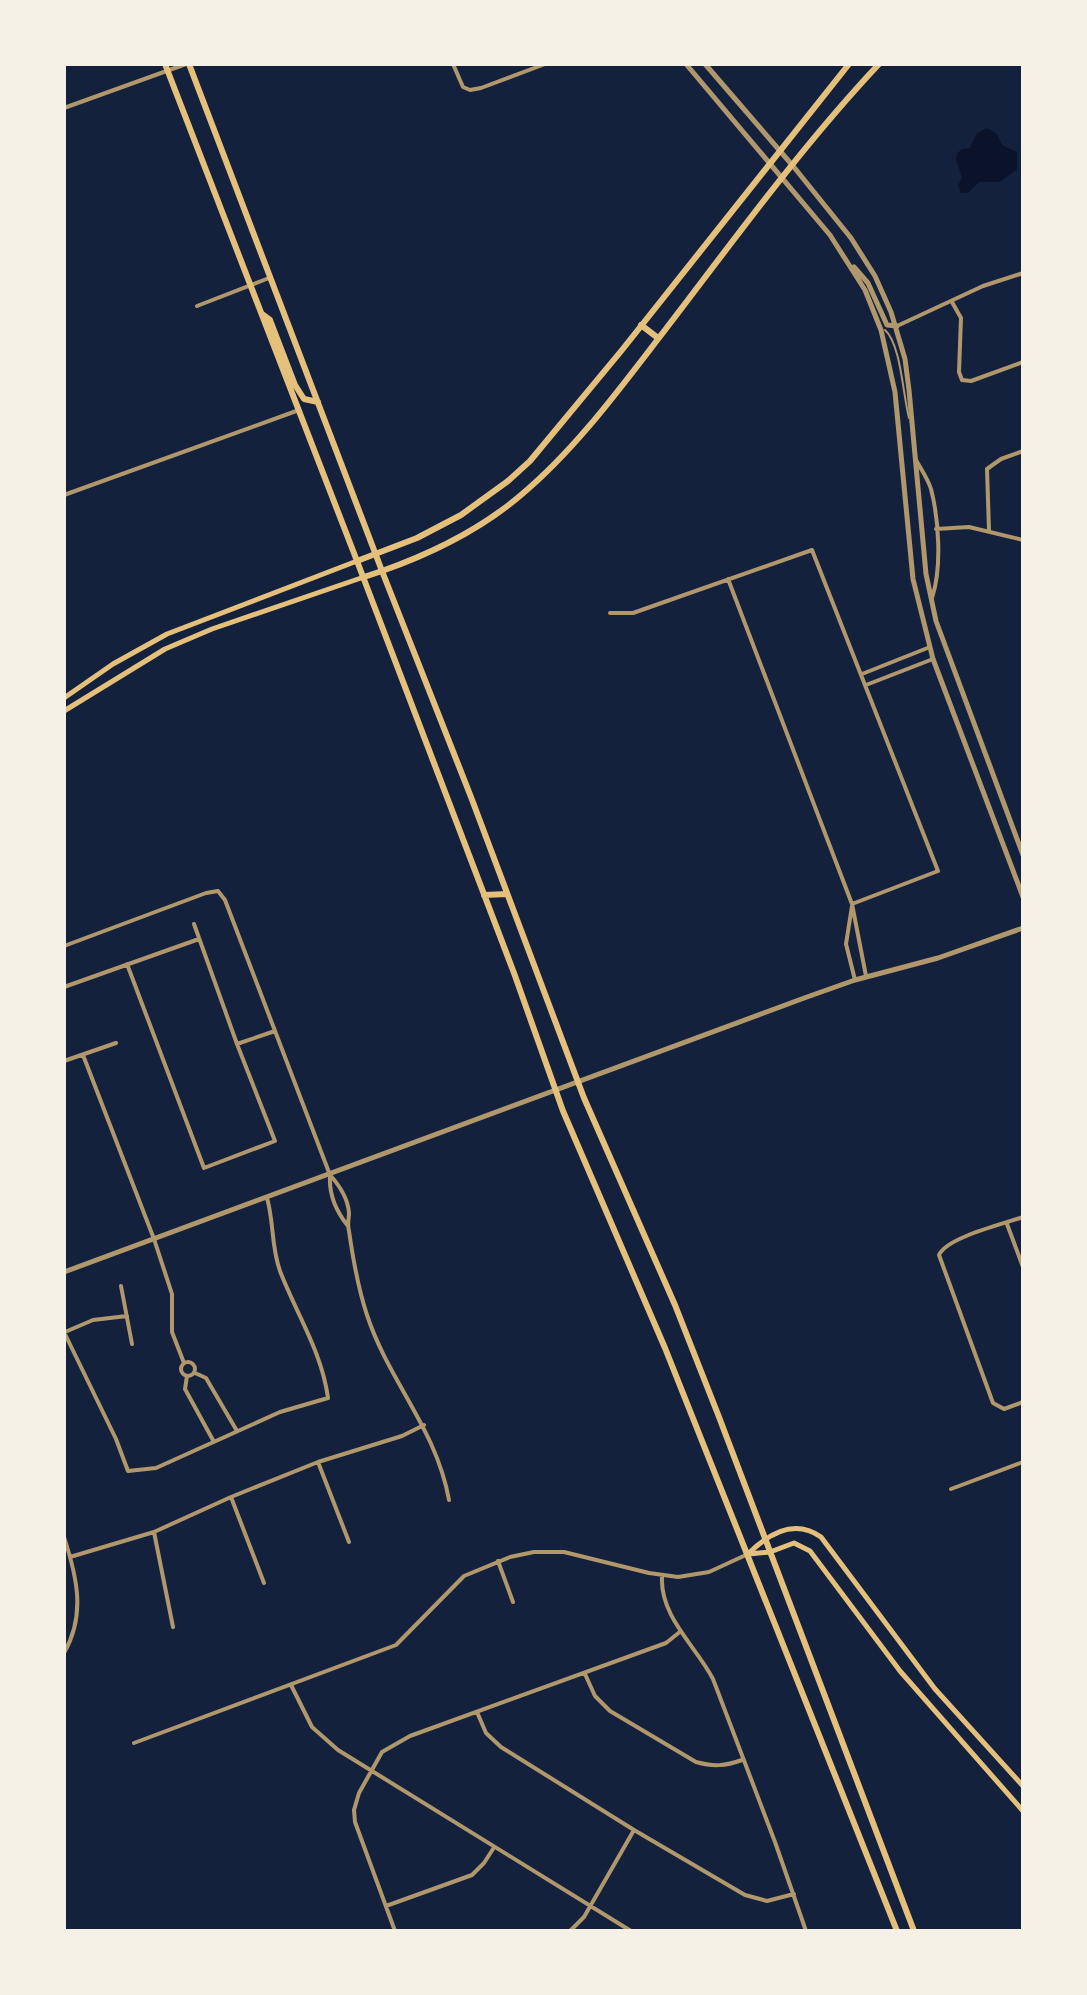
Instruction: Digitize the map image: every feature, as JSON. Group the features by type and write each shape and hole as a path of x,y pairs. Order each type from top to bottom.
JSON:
{"main road":[{"path":"187,64 578,1082 675,1305 914,1931"},
{"path":"64,698 113,664 167,634 417,538 461,515 510,479 564,421 849,64"},
{"path":"64,711 165,649 212,629 410,561 470,532 521,495 583,432 793,166 879,64"},
{"path":"166,67 364,577 555,1090 665,1348 897,1931"},
{"path":"260,311 270,320 295,385 304,399 318,402"},
{"path":"641,325 658,338"},
{"path":"484,895 507,894"},
{"path":"488,907 507,894"},
{"path":"748,1554 765,1537 795,1527 812,1530 821,1537 935,1689 1023,1786"},
{"path":"748,1554 770,1552 794,1543 810,1551 900,1671 1023,1811"}],"street":[{"path":"64,108 166,67 187,64"},
{"path":"453,64 466,88 481,88 545,64"},
{"path":"686,64 830,235 865,290 881,330 895,392 913,579 933,659 1023,897"},
{"path":"705,64 793,166 861,253 897,326 909,390 931,601 949,660 1023,855"},
{"path":"850,264 868,283 887,325 897,326 983,286 1023,273"},
{"path":"197,306 271,278"},
{"path":"952,302 961,318 959,372 962,380 971,381 1023,362"},
{"path":"64,495 299,410"},
{"path":"989,530 987,469 1001,459 1023,451"},
{"path":"914,457 930,486 936,529 938,574 931,601"},
{"path":"936,529 969,527 1023,540"},
{"path":"610,613 633,613 812,550 938,871 852,904"},
{"path":"728,579 852,904 866,977"},
{"path":"862,674 930,647"},
{"path":"866,685 933,659"},
{"path":"64,946 218,891 225,900 330,1175 330,1191 339,1214 348,1226"},
{"path":"852,904 846,944 855,980"},
{"path":"127,964 204,1168 275,1141 194,924"},
{"path":"65,1270 855,980 938,958 1023,928"},
{"path":"64,987 199,939"},
{"path":"237,1044 275,1031"},
{"path":"64,1061 116,1043"},
{"path":"83,1055 172,1294 172,1332 184,1363 181,1371 187,1376"},
{"path":"330,1175 340,1186 349,1211 348,1226 367,1315 386,1361 424,1425 437,1454 449,1500"},
{"path":"127,1316 93,1320 65,1332 128,1471 156,1468 280,1412 328,1398 318,1357 279,1269 267,1198"},
{"path":"1023,1217 959,1240 941,1250 940,1263 993,1403 1004,1409 1023,1402"},
{"path":"1007,1223 1023,1267"},
{"path":"121,1286 132,1344"},
{"path":"184,1363 192,1363 195,1373"},
{"path":"187,1376 195,1373 206,1378 237,1431"},
{"path":"187,1376 185,1389 214,1442"},
{"path":"70,1557 154,1532 318,1462 402,1436 424,1425"},
{"path":"318,1462 349,1542"},
{"path":"951,1489 1023,1462"},
{"path":"231,1497 264,1583"},
{"path":"154,1532 173,1627"},
{"path":"64,1537 78,1604 74,1635 64,1653"},
{"path":"134,1743 396,1645 464,1576 498,1561 534,1552 564,1552 662,1576 678,1577 709,1572 748,1554"},
{"path":"498,1561 513,1602"},
{"path":"662,1576 665,1605 705,1662 713,1679 806,1931"},
{"path":"395,1931 354,1817 359,1793 382,1752 389,1746 477,1712 666,1643 681,1631"},
{"path":"585,1674 602,1705 696,1762 725,1766 743,1759"},
{"path":"291,1685 312,1727 338,1750 631,1931"},
{"path":"477,1712 486,1733 501,1747 745,1895 767,1901 794,1894"},
{"path":"570,1931 591,1907 634,1830"},
{"path":"386,1906 472,1875 494,1848"}],"lane":[{"path":"881,330 887,331 895,350 912,431"}],"water":[{"path":"987,128 997,134 1002,145 1017,152 1017,169 1000,182 979,182 968,193 961,193 958,185 962,177 956,160 957,153 970,148 977,133"}]}
